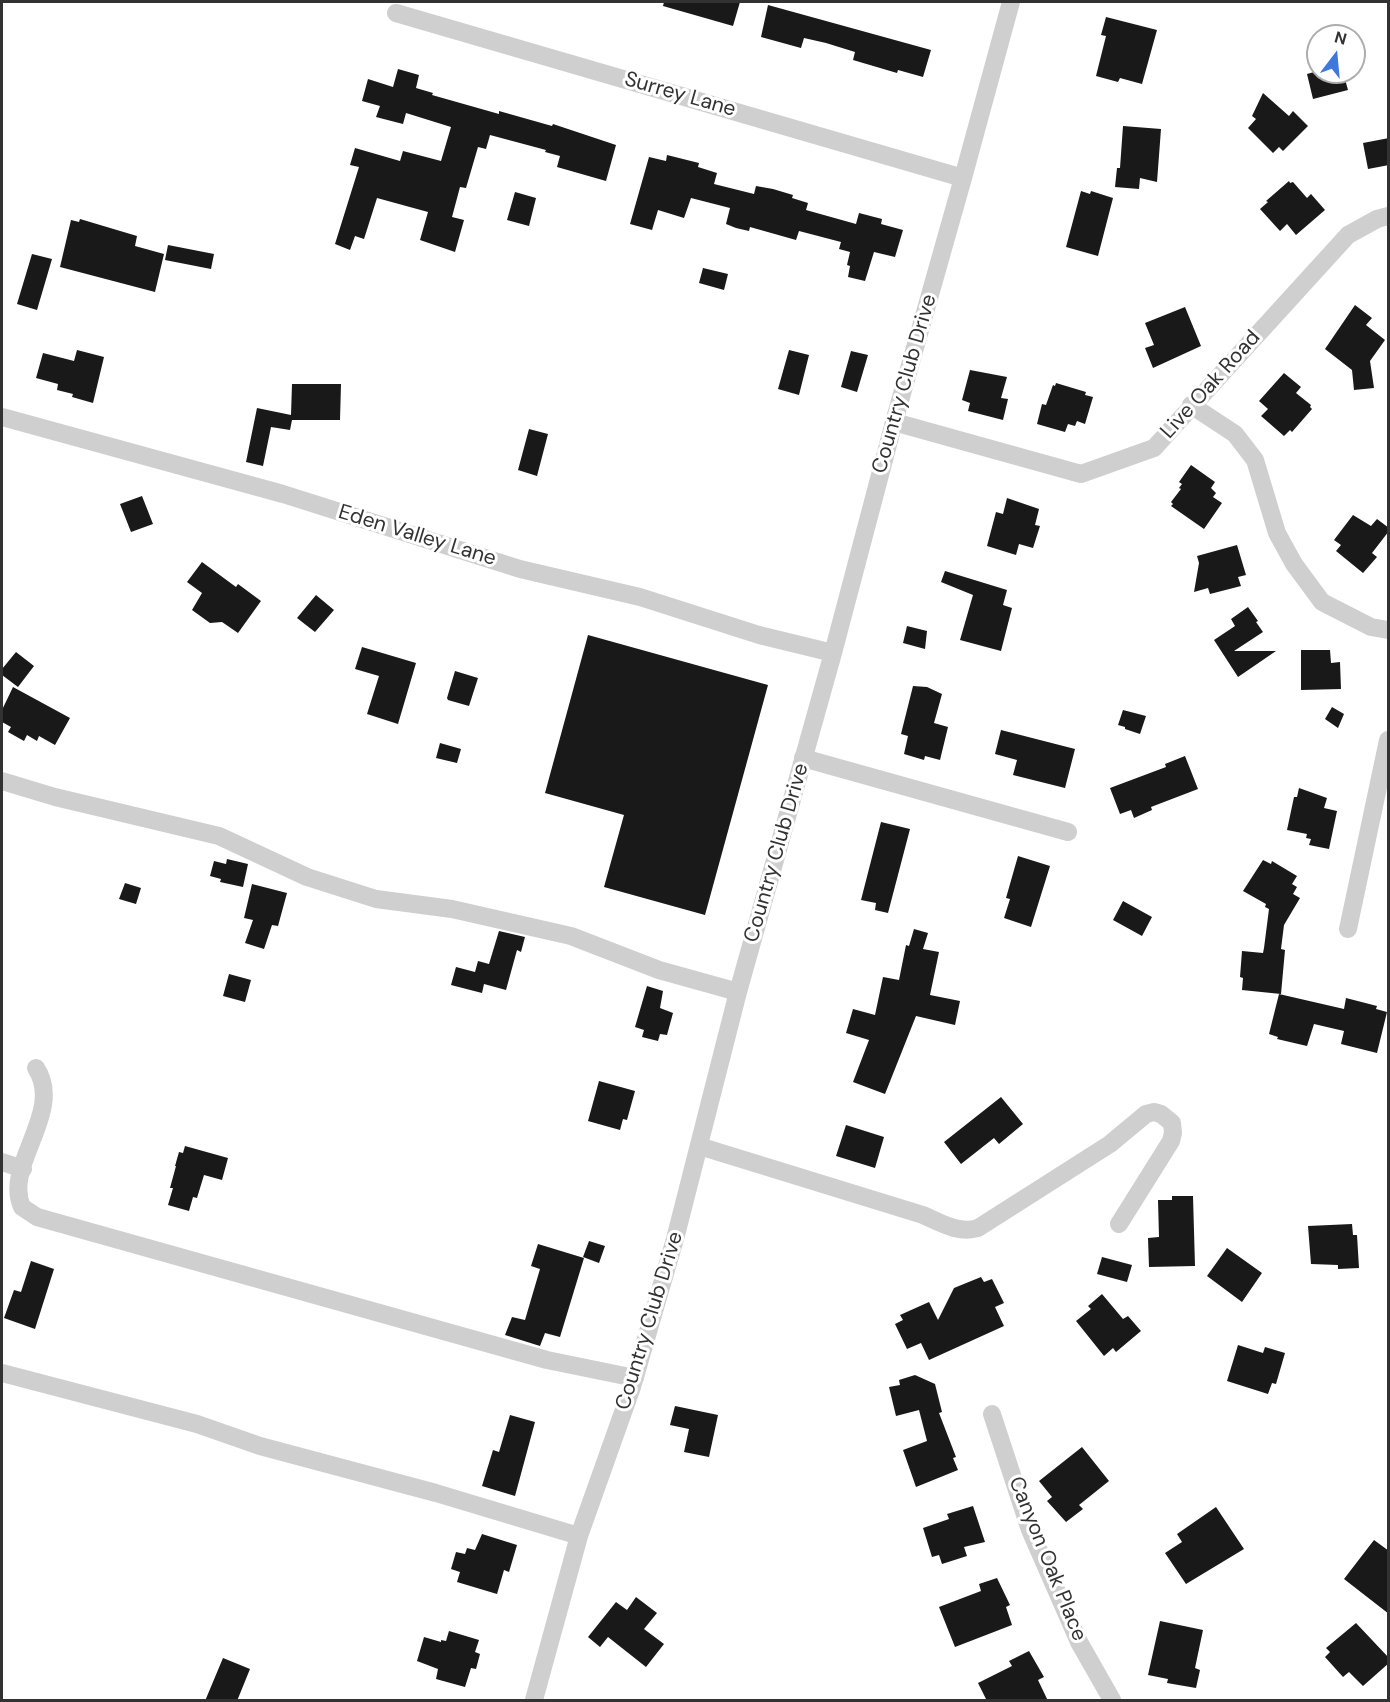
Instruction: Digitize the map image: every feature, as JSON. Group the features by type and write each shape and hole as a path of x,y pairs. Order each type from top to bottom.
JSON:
{"street":[{"name":"Country Club Drive","path":"534,1701 579,1536 635,1378 675,1239 738,992 1011,2"},
{"name":"Surrey Lane","path":"396,13 963,178"},
{"name":"Live Oak Road","path":"894,422 1081,474 1154,448 1348,235 1377,219 1389,216"},
{"path":"1191,405 1235,434 1255,460 1277,533 1294,564 1322,602 1371,627 1389,630"},
{"name":"Eden Valley Lane","path":"2,417 283,494 515,567 640,597 759,635 833,653"},
{"path":"1348,929 1380,823 1389,740"},
{"path":"803,758 1068,832"},
{"path":"2,781 55,797 219,836 307,877 376,898 453,909 571,936 659,970 738,992"},
{"path":"36,1068 45,1086 44,1103 18,1188 10,1202 37,1217 547,1360 635,1378"},
{"path":"699,1146 923,1215 954,1228 973,1230 1110,1144 1146,1114 1154,1112 1161,1114 1172,1123 1171,1141 1119,1224"},
{"path":"2,1162 23,1169"},
{"path":"2,1372 197,1424 260,1446 436,1493 579,1536"},
{"name":"Canyon Oak Place","path":"992,1414 1030,1530 1079,1642 1112,1701"}],"building":[{"path":"664,2 740,2 733,26 663,6"},
{"path":"768,5 931,50 923,77 898,70 897,73 853,60 855,52 826,43 804,38 801,48 761,37"},
{"path":"1106,17 1157,30 1142,84 1120,78 1118,82 1096,76 1106,36 1101,35"},
{"path":"398,69 419,75 416,88 433,93 432,95 499,114 499,111 552,126 553,124 616,145 606,181 557,167 560,156 545,152 546,150 490,135 486,149 478,147 466,188 460,187 452,217 464,220 455,252 420,240 428,212 377,198 364,239 355,236 350,250 335,244 359,167 350,165 355,148 400,161 403,151 441,161 451,127 406,113 403,124 376,117 380,106 362,101 368,79 393,87"},
{"path":"1309,84 1346,84 1348,90 1313,99"},
{"path":"1263,93 1289,116 1293,111 1308,126 1283,151 1279,147 1273,153 1248,128 1256,119 1252,116"},
{"path":"1123,126 1161,129 1157,182 1140,178 1139,189 1115,187 1117,168 1120,168"},
{"path":"1389,138 1389,165 1368,169 1363,143"},
{"path":"667,155 699,163 698,167 717,173 714,184 754,194 756,186 773,189 793,195 792,198 808,203 806,210 856,224 859,213 882,219 881,224 903,230 895,257 874,252 865,281 848,277 850,266 847,265 850,252 839,249 841,242 799,231 796,240 750,227 749,231 736,228 726,224 730,208 691,198 684,218 658,210 652,230 630,224 649,157 666,161"},
{"path":"1289,181 1293,182 1307,198 1311,194 1325,210 1296,235 1287,224 1280,231 1260,209"},
{"path":"1081,191 1090,194 1091,191 1113,198 1098,256 1066,247"},
{"path":"515,192 536,198 529,226 507,220"},
{"path":"80,219 137,236 135,246 164,254 155,292 60,267 71,220 79,222"},
{"path":"168,245 214,254 211,269 165,260"},
{"path":"32,254 52,259 37,310 17,304"},
{"path":"703,268 728,274 724,290 699,283"},
{"path":"1355,305 1372,318 1366,325 1385,340 1370,361 1374,388 1354,390 1352,370 1325,349"},
{"path":"1185,307 1201,346 1153,368 1145,348 1154,345 1145,323"},
{"path":"77,350 104,357 93,403 57,390 58,384 36,378 43,353 74,361"},
{"path":"789,350 809,355 799,395 778,389"},
{"path":"851,351 868,355 857,392 841,387"},
{"path":"970,370 1007,377 1001,398 1008,399 1003,420 968,411 970,403 962,400"},
{"path":"1284,373 1301,387 1296,393 1311,405 1312,409 1292,432 1290,430 1284,436 1261,416 1268,409 1259,401"},
{"path":"1056,383 1086,392 1085,395 1093,397 1085,424 1077,421 1075,426 1068,424 1065,432 1037,424 1042,404 1046,405 1053,385 1055,386"},
{"path":"292,384 341,384 340,420 292,420 290,430 271,427 263,466 246,462 257,408 291,415"},
{"path":"529,429 548,434 537,476 518,470"},
{"path":"1191,465 1215,482 1211,488 1216,493 1213,497 1222,503 1204,529 1171,506 1173,504 1171,502 1181,489 1179,488 1182,484 1179,482"},
{"path":"142,496 153,524 131,532 120,504"},
{"path":"1007,498 1039,509 1035,525 1040,526 1033,548 1019,544 1016,555 987,546 996,512 1003,514"},
{"path":"1353,515 1371,526 1377,519 1389,528 1372,553 1377,557 1363,573 1336,551 1341,545 1334,540"},
{"path":"1237,545 1246,575 1238,577 1241,586 1210,594 1208,588 1194,592 1199,563 1197,556"},
{"path":"202,562 236,587 238,584 261,601 238,633 222,622 210,623 192,610 202,593 187,582"},
{"path":"945,571 1007,590 1003,605 1012,608 1001,651 960,640 973,595 941,582"},
{"path":"316,595 334,610 315,632 297,618"},
{"path":"1248,607 1263,632 1234,651 1276,651 1238,677 1214,640 1235,626 1231,619"},
{"path":"907,626 927,631 925,649 903,643"},
{"path":"588,635 768,685 705,915 604,887 624,815 545,793"},
{"path":"362,647 416,663 398,724 367,714 379,676 355,669"},
{"path":"1301,650 1330,650 1331,663 1340,662 1341,689 1301,690"},
{"path":"16,652 34,666 18,687 2,675 2,669"},
{"path":"455,671 478,678 469,706 447,698"},
{"path":"913,686 927,687 942,694 934,723 948,727 940,760 925,756 924,760 904,754 908,736 901,734"},
{"path":"13,687 70,718 55,745 39,736 37,741 27,735 24,741 8,732 11,727 2,722 2,710"},
{"path":"1332,707 1344,714 1338,728 1325,719"},
{"path":"1123,710 1146,716 1140,734 1118,725"},
{"path":"1001,730 1075,749 1065,788 1013,775 1017,760 995,754"},
{"path":"440,743 461,749 457,763 436,758"},
{"path":"1185,756 1198,789 1151,807 1152,810 1134,818 1131,810 1120,814 1110,788 1166,767 1165,764"},
{"path":"1299,788 1327,798 1324,808 1337,811 1329,849 1309,845 1311,839 1306,838 1307,834 1287,830 1294,797 1297,797"},
{"path":"881,822 910,829 888,913 875,910 876,903 861,900"},
{"path":"1018,856 1050,866 1031,927 1004,918 1010,899 1006,898"},
{"path":"227,859 248,864 243,887 220,882 221,879 210,876 214,861 226,864"},
{"path":"1263,860 1271,864 1272,861 1297,876 1292,884 1297,887 1293,894 1300,898 1284,925 1281,949 1285,950 1281,994 1242,990 1243,978 1240,977 1242,951 1263,953 1264,948 1269,909 1265,907 1266,904 1243,891"},
{"path":"125,883 141,888 136,904 119,899"},
{"path":"252,884 287,893 278,926 272,925 264,949 245,943 253,920 244,918"},
{"path":"1123,901 1152,917 1142,936 1113,920"},
{"path":"914,929 928,933 923,949 939,952 930,995 960,1001 955,1025 916,1016 885,1094 853,1082 869,1040 846,1033 853,1009 875,1015 883,977 899,980 906,945 909,946"},
{"path":"499,931 525,937 521,952 517,950 506,990 484,984 482,993 451,985 456,967 475,972 478,961 489,964"},
{"path":"229,974 251,980 245,1002 223,996"},
{"path":"647,986 663,991 660,1008 673,1013 667,1035 660,1034 658,1041 642,1037 644,1030 635,1027"},
{"path":"1279,994 1344,1009 1346,998 1377,1006 1376,1009 1387,1012 1377,1053 1341,1044 1344,1031 1314,1024 1307,1046 1277,1039 1278,1037 1269,1034"},
{"path":"599,1081 635,1091 627,1120 623,1119 620,1130 588,1121"},
{"path":"1001,1097 1023,1124 999,1144 994,1138 961,1164 944,1142"},
{"path":"846,1125 884,1137 875,1168 836,1156"},
{"path":"185,1146 228,1158 222,1180 204,1175 197,1198 193,1197 189,1211 168,1205 179,1152 183,1153"},
{"path":"1172,1196 1193,1196 1195,1266 1149,1267 1148,1238 1159,1237 1158,1200 1172,1200"},
{"path":"1352,1224 1353,1235 1357,1235 1359,1268 1338,1269 1338,1265 1311,1264 1308,1226"},
{"path":"589,1241 605,1246 599,1263 583,1257"},
{"path":"538,1244 584,1258 560,1337 545,1333 540,1346 505,1335 512,1317 525,1320 540,1269 531,1266"},
{"path":"1227,1248 1262,1273 1242,1302 1207,1276"},
{"path":"1102,1257 1132,1265 1127,1282 1097,1274"},
{"path":"31,1261 54,1269 35,1329 4,1318 14,1290 21,1292"},
{"path":"981,1277 984,1282 992,1279 1004,1303 995,1307 1004,1326 929,1360 921,1343 907,1349 895,1324 903,1320 900,1315 929,1302 938,1320 954,1288"},
{"path":"1102,1294 1123,1319 1128,1316 1141,1331 1116,1352 1113,1348 1104,1356 1076,1321 1091,1309 1088,1306"},
{"path":"1238,1345 1263,1353 1265,1347 1285,1353 1276,1384 1272,1383 1268,1394 1227,1381"},
{"path":"915,1375 935,1384 942,1412 939,1413 956,1457 953,1458 958,1470 916,1487 903,1450 927,1441 919,1410 896,1416 889,1387 900,1385 899,1380"},
{"path":"675,1406 718,1415 709,1457 684,1452 689,1429 670,1425"},
{"path":"510,1415 535,1422 515,1496 482,1486 493,1450 499,1452"},
{"path":"1082,1447 1109,1481 1079,1505 1083,1509 1066,1522 1047,1501 1052,1497 1039,1481"},
{"path":"973,1506 985,1542 964,1547 967,1556 942,1564 939,1555 932,1557 923,1528 949,1519 947,1514"},
{"path":"1216,1507 1244,1549 1186,1584 1165,1553 1182,1542 1177,1534"},
{"path":"482,1534 517,1545 509,1572 504,1570 497,1594 457,1582 460,1572 451,1569 456,1552 465,1554 467,1548 475,1550"},
{"path":"1374,1540 1389,1551 1389,1614 1344,1579"},
{"path":"997,1578 1010,1605 1006,1607 1012,1625 955,1647 939,1607 981,1591 979,1584"},
{"path":"636,1597 657,1613 644,1629 664,1644 646,1667 608,1637 600,1647 588,1637 616,1602 627,1610"},
{"path":"1160,1621 1203,1630 1195,1668 1200,1670 1196,1688 1167,1683 1168,1679 1148,1675"},
{"path":"1356,1623 1389,1658 1389,1663 1363,1686 1349,1672 1343,1677 1325,1657 1330,1652 1326,1648"},
{"path":"449,1631 479,1640 475,1652 480,1654 476,1669 471,1668 465,1687 436,1679 438,1669 417,1661 424,1637 441,1642 441,1640 446,1641"},
{"path":"1029,1651 1044,1677 1038,1680 1048,1701 987,1701 978,1683 1012,1666 1009,1661"},
{"path":"223,1658 250,1669 237,1701 205,1701"}]}
